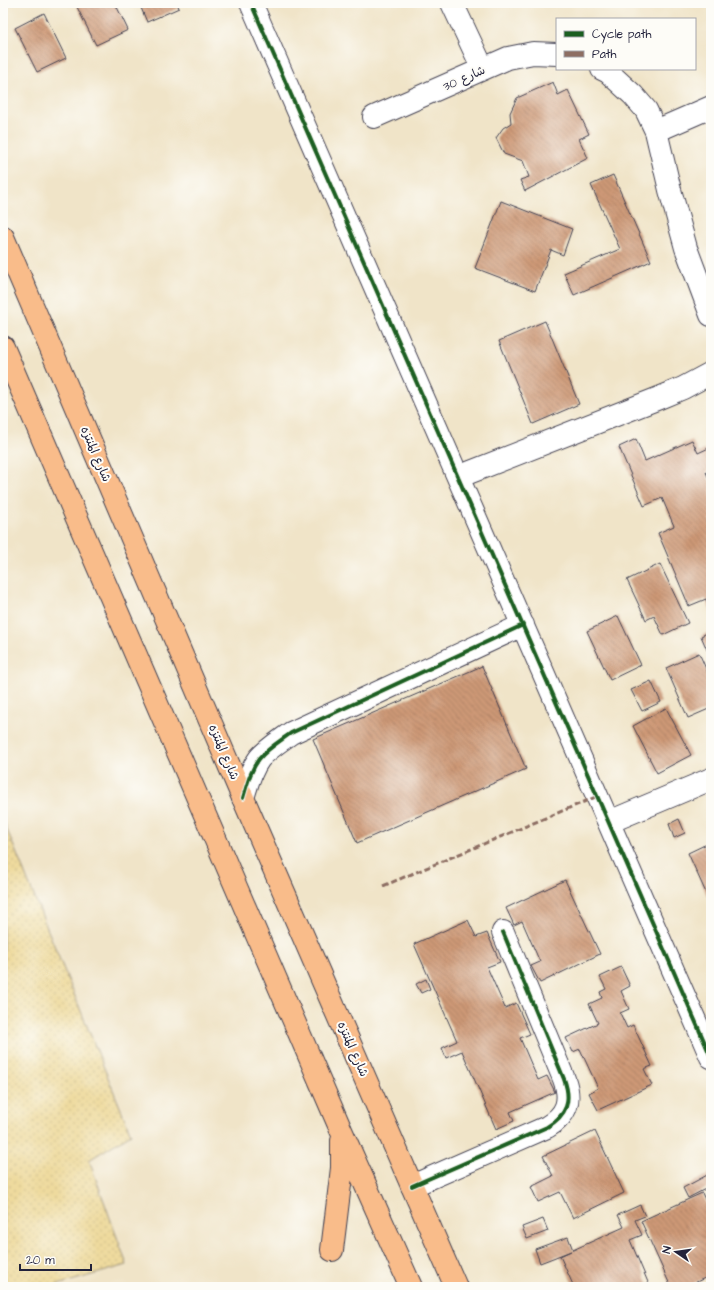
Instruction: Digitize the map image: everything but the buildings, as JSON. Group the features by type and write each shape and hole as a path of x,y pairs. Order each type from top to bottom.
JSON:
{"main road":[{"name":"شارع المنتزه","path":"3,237 243,798 456,1287"},
{"path":"3,269 30,299"},
{"path":"3,348 341,1130 411,1287"},
{"path":"332,1250 342,1168 343,1149 341,1130"}],"street":[{"path":"251,3 711,1057"},
{"path":"452,3 483,69"},
{"name":"شارع 30","path":"374,117 508,58 533,53 556,54"},
{"path":"604,70 633,95 646,110 656,131 686,248 711,315"},
{"path":"656,131 711,107"},
{"path":"458,477 659,398 683,388 711,373"},
{"path":"243,798 249,778 259,759 291,733 523,625"},
{"path":"609,822 711,778"},
{"path":"412,1186 547,1127 556,1121 564,1112 568,1102 568,1090 564,1079 503,932"}],"sand":[{"path":"3,820 131,1134 89,1160 127,1265 50,1287 3,1287"}],"marked path":[{"path":"383,886 598,796"}],"cycle path":[{"path":"251,3 711,1057"},
{"path":"243,798 251,773 259,759 270,748 291,733 523,625"},
{"path":"412,1186 547,1127 559,1118 566,1107 568,1094 564,1079 503,932"}]}
